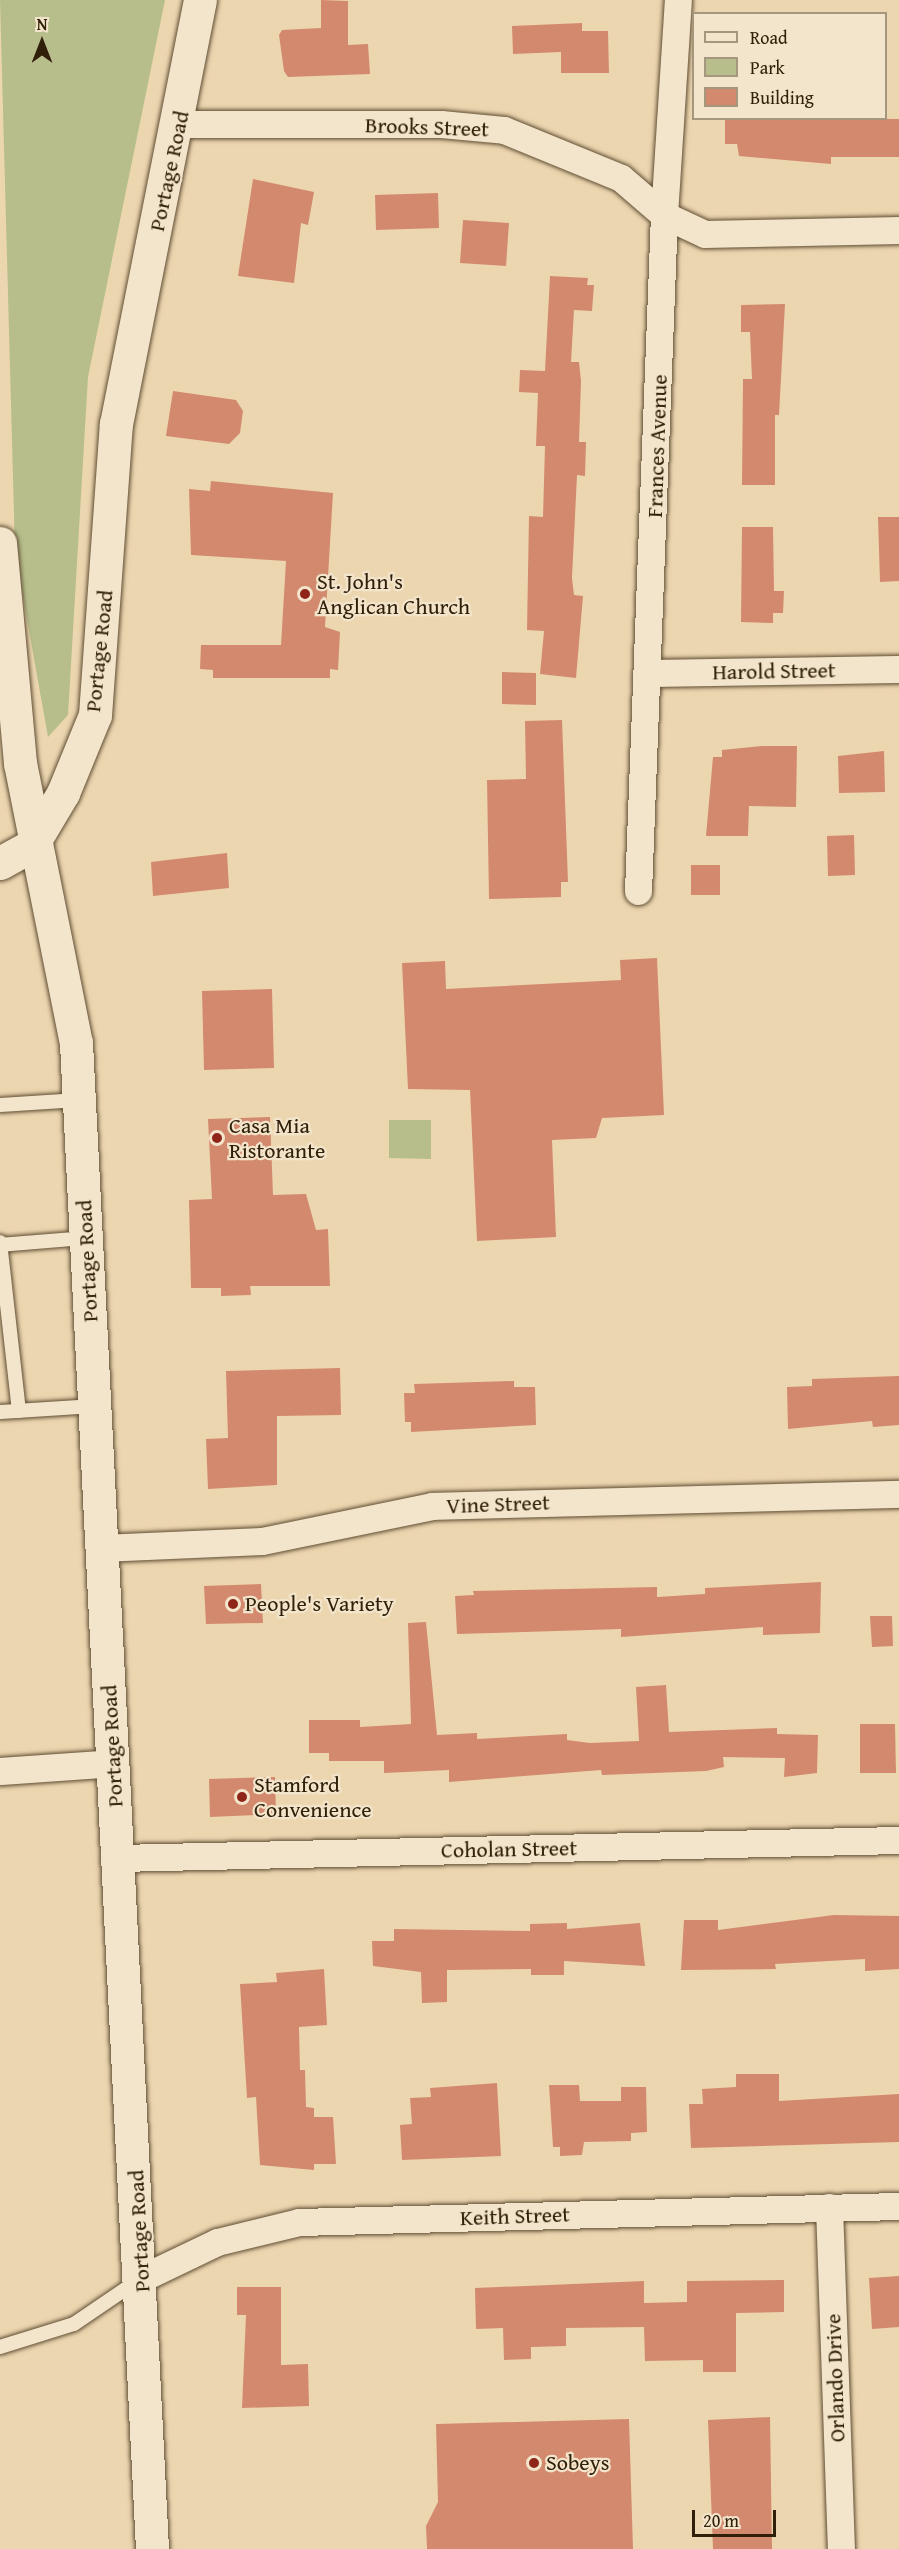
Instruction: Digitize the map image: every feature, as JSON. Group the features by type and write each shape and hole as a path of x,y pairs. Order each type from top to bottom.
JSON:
{"main road":[{"name":"Portage Road","path":"152,2549 142,2278 112,1763 76,1042 32,845 63,793 95,715 116,424 179,124 200,0"},
{"path":"0,543 10,676 32,845 0,863"}],"street":[{"name":"Frances Avenue","path":"638,891 649,673 664,215 678,0"},
{"name":"Brooks Street","path":"179,124 441,124 504,130 621,178 664,215 705,234 899,230"},
{"name":"Harold Street","path":"649,673 899,669"},
{"name":"Vine Street","path":"101,1548 262,1541 432,1506 899,1494"},
{"path":"0,1772 112,1763"},
{"name":"Coholan Street","path":"118,1858 899,1840"},
{"name":"Keith Street","path":"142,2278 217,2242 298,2222 899,2206"},
{"name":"Orlando Drive","path":"830,2207 841,2549"}],"lane":[{"path":"0,1105 79,1100"},
{"path":"19,1411 0,1244 86,1238"},
{"path":"0,1412 95,1406"},
{"path":"0,2347 74,2324 142,2278"}],"green space":[{"path":"0,0 165,0 88,377 68,715 48,737 15,552"},
{"path":"389,1120 431,1120 431,1159 389,1158"}],"building":[{"path":"321,0 348,1 348,45 368,44 370,74 288,77 284,71 279,35 282,30 321,28"},
{"path":"582,23 582,31 608,31 609,73 561,73 561,52 513,54 512,26"},
{"path":"899,119 899,157 831,157 831,164 739,156 737,144 725,144 725,120"},
{"path":"253,179 314,192 308,225 301,223 294,283 238,276"},
{"path":"438,193 439,228 376,230 375,195"},
{"path":"463,220 509,223 506,266 460,263"},
{"path":"550,276 588,278 587,285 594,285 592,311 574,310 571,362 579,362 581,381 579,442 586,442 585,476 577,475 572,578 574,595 583,596 576,678 540,674 544,631 527,630 529,516 543,517 545,446 536,446 538,393 519,392 520,370 545,371"},
{"path":"785,304 779,415 775,415 775,485 742,485 743,379 752,379 750,332 741,332 741,305"},
{"path":"173,391 236,400 243,411 240,433 229,444 166,436"},
{"name":"St. John's Anglican Church","path":"211,481 333,493 325,627 340,632 338,670 330,669 330,678 213,678 213,670 200,669 201,645 281,645 286,561 191,555 189,489 210,491"},
{"path":"878,517 899,517 899,581 880,582"},
{"path":"742,527 773,527 774,591 784,591 783,613 773,613 773,623 741,622"},
{"path":"502,672 536,673 536,705 502,704"},
{"path":"562,720 568,882 561,882 561,897 489,899 487,780 526,779 525,721"},
{"path":"762,746 797,746 796,807 749,806 748,836 706,836 713,757 722,757 722,750"},
{"path":"884,751 885,792 839,793 838,756"},
{"path":"854,835 855,875 828,876 827,836"},
{"path":"227,853 229,888 153,896 151,862"},
{"path":"691,865 720,865 720,895 691,895"},
{"path":"657,958 664,1115 602,1118 596,1138 552,1140 556,1237 477,1241 470,1090 408,1089 402,963 445,961 446,989 621,980 620,960"},
{"path":"272,989 274,1068 204,1070 202,991"},
{"path":"270,1117 273,1195 306,1194 316,1230 328,1229 330,1286 250,1286 251,1295 221,1296 221,1288 191,1288 189,1200 212,1199 208,1119"},
{"path":"340,1368 341,1415 277,1416 277,1485 208,1489 206,1439 228,1438 226,1371"},
{"path":"899,1376 899,1425 873,1427 872,1421 788,1429 787,1387 812,1386 812,1379"},
{"path":"514,1381 514,1387 535,1387 536,1425 411,1432 411,1422 405,1422 404,1393 415,1393 414,1384"},
{"path":"821,1582 820,1633 763,1635 763,1627 621,1637 621,1629 457,1634 455,1596 474,1595 473,1591 657,1587 657,1597 705,1594 705,1588"},
{"name":"People's Variety","path":"261,1584 263,1623 206,1624 204,1586"},
{"path":"870,1616 892,1616 893,1646 872,1647"},
{"path":"426,1622 437,1735 477,1733 477,1739 567,1734 567,1740 590,1743 639,1741 636,1687 666,1685 669,1732 777,1728 777,1734 818,1735 817,1773 784,1777 785,1758 723,1757 724,1767 706,1771 602,1775 601,1770 449,1782 449,1770 384,1773 384,1761 329,1761 329,1753 309,1753 309,1720 360,1720 360,1727 411,1724 408,1623"},
{"path":"860,1724 895,1724 896,1773 860,1773"},
{"name":"Stamford Convenience","path":"275,1777 276,1814 210,1817 209,1779"},
{"path":"834,1915 899,1916 899,1969 865,1971 865,1959 775,1964 776,1969 681,1970 684,1920 718,1920 718,1930"},
{"path":"567,1923 567,1929 640,1923 645,1966 564,1961 564,1975 531,1975 531,1969 447,1970 447,2002 422,2003 421,1972 373,1966 372,1941 394,1941 394,1929 530,1931 530,1924"},
{"path":"324,1969 327,2025 299,2027 300,2070 305,2070 306,2107 314,2108 314,2117 333,2117 336,2164 314,2164 314,2170 260,2165 256,2097 247,2098 240,1984 277,1982 276,1973"},
{"path":"736,2074 779,2074 779,2101 899,2094 899,2142 691,2148 689,2104 703,2104 702,2089 736,2087"},
{"path":"497,2083 501,2156 402,2160 400,2125 412,2124 410,2098 431,2097 430,2088"},
{"path":"549,2085 579,2085 580,2101 621,2101 621,2087 646,2087 647,2132 631,2133 631,2141 584,2142 582,2155 560,2156 560,2147 553,2147"},
{"path":"899,2276 899,2327 872,2329 869,2278"},
{"path":"784,2280 784,2312 736,2313 736,2372 703,2372 703,2360 645,2361 644,2327 566,2328 566,2346 531,2347 531,2359 504,2360 503,2328 476,2329 475,2288 644,2281 644,2303 687,2302 687,2281"},
{"path":"237,2287 281,2287 281,2365 308,2364 309,2406 242,2408 246,2315 237,2315"},
{"path":"770,2417 772,2549 713,2549 708,2420"},
{"name":"Sobeys","path":"629,2419 633,2549 427,2549 426,2526 438,2502 436,2424"}],"place":[{"name":"St. John's Anglican Church","path":"305,594"},
{"name":"Casa Mia Ristorante","path":"217,1138"},
{"name":"People's Variety","path":"233,1604"},
{"name":"Stamford Convenience","path":"242,1797"},
{"name":"Sobeys","path":"534,2463"}]}
